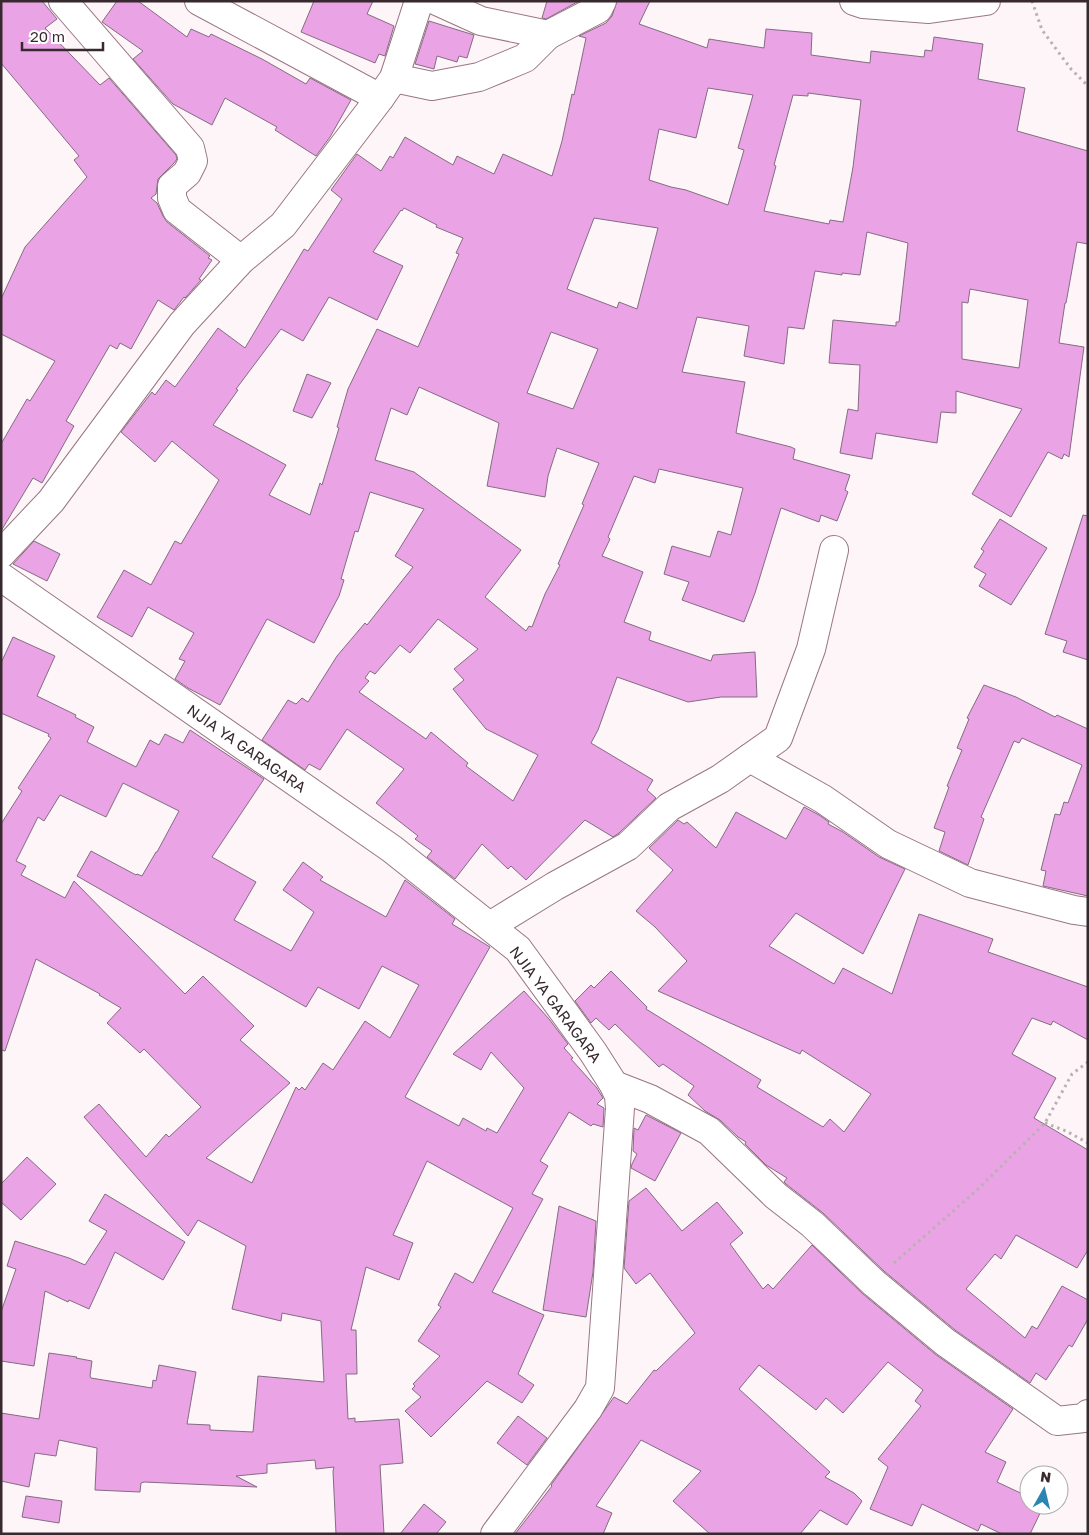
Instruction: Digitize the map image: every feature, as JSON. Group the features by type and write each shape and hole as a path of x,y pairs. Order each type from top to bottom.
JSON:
{"street":[{"path":"63,1 190,148 193,161 187,173 172,186 172,198 177,210 241,260"},
{"path":"199,1 387,88 432,86 479,77 525,58 548,35 598,9 602,1"},
{"path":"1,554 51,501 182,324 241,260 283,225 387,88 419,1"},
{"path":"437,1 481,21 548,35"},
{"path":"854,1 863,4 929,9 986,1"},
{"path":"490,926 555,886 628,846 669,808 720,779 778,738 811,649 834,550"},
{"name":"NJIA YA GARAGARA","path":"1,577 392,848 518,948 593,1052 614,1085 619,1096 620,1108 600,1388 588,1409 495,1534"},
{"path":"750,758 823,799 888,844 970,883 1088,912"},
{"path":"614,1085 650,1099 709,1131 776,1196 812,1224 874,1283 945,1342 1058,1421 1084,1418 1088,1414"}],"path":[{"path":"1032,1 1042,30 1071,68 1088,86"},
{"path":"874,1283 904,1253 976,1190 1045,1122 1072,1074 1088,1062"},
{"path":"1045,1122 1088,1143"}],"building":[{"path":"1,1 42,1 57,19 45,28 100,85 109,78 176,155 177,159 174,163 158,179 156,194 151,198 157,203 167,222 210,256 208,258 212,260 199,279 201,280 174,310 158,300 131,349 120,343 117,349 110,345 66,421 74,426 42,483 33,478 1,531 1,444 27,399 30,401 55,361 1,334 1,299 25,247 87,177 74,160 79,156 1,63"},
{"path":"117,1 138,1 187,37 191,29 209,37 211,34 262,59 306,84 310,78 351,100 330,137 316,156 275,130 277,127 225,98 212,125 173,104 133,59 143,51 102,22"},
{"path":"314,1 373,1 367,14 394,26 385,56 379,54 375,63 301,32"},
{"path":"547,1 579,1 546,19 542,18"},
{"path":"617,1 650,1 639,24 707,48 709,39 764,48 766,29 812,33 811,55 870,63 871,51 924,57 925,50 932,51 934,37 983,44 978,79 1025,88 1017,131 1088,151 1088,244 1077,242 1059,343 1084,347 1069,457 1064,454 1062,459 1048,452 1011,517 972,494 1022,409 956,391 956,413 941,412 937,443 876,433 872,459 840,453 848,409 858,411 860,365 829,363 833,320 896,326 896,322 899,322 908,243 867,232 860,275 842,273 842,275 815,271 804,329 788,327 784,364 744,356 749,326 697,317 682,372 745,382 736,433 791,447 795,449 793,459 850,475 845,490 848,492 837,521 821,515 819,522 781,508 755,593 744,622 682,600 689,582 664,574 672,546 710,557 718,531 731,535 743,488 659,469 655,483 634,476 602,556 643,572 624,622 651,632 649,640 711,661 713,655 755,652 757,697 721,697 688,702 617,677 598,730 591,743 653,780 647,790 656,798 613,837 585,820 526,880 511,866 508,869 482,844 455,879 427,857 432,851 415,839 418,836 376,803 404,769 347,729 320,770 309,764 305,770 262,740 288,700 296,704 302,698 308,702 337,656 365,623 367,625 413,567 395,556 424,509 370,492 358,532 355,531 341,579 344,580 339,596 314,643 267,619 220,705 175,679 185,661 179,659 194,633 148,607 132,637 97,617 124,570 151,585 175,541 181,544 219,480 172,441 155,462 121,432 152,392 155,395 166,380 175,387 218,328 245,348 304,249 308,251 342,199 331,190 357,154 381,171 390,156 393,158 405,137 453,165 457,156 494,174 503,154 552,176 572,94 574,95 586,38 579,36 606,23 612,16","holes":["708,88 753,95 738,148 744,150 728,205 686,190 649,180 659,129 696,138","808,93 861,100 853,167 843,222 830,220 829,224 764,211 793,95 808,96","404,208 437,225 436,227 463,238 456,253 459,254 418,347 377,329 348,389 337,427 339,428 322,485 320,483 310,515 269,495 286,465 213,425 238,390 236,389 281,329 303,341 329,297 377,320 403,266 373,252","594,218 658,228 637,309 619,302 617,308 567,289","970,289 1028,300 1019,368 962,359 962,302 968,303","551,332 598,349 573,409 527,393","419,387 499,423 487,486 545,497 548,476 557,448 599,463 582,504 584,505 558,564 560,565 545,594 532,627 529,626 526,631 485,597 521,550 414,472 375,460 391,408 407,415","438,619 478,649 454,669 464,680 453,689 486,729 538,755 513,801 466,766 468,763 431,732 426,739 359,692 369,681 365,678 370,671 375,674 400,645 410,653"]},
{"path":"429,21 474,35 467,58 459,56 457,62 437,56 434,69 415,64"},
{"path":"307,374 331,383 312,418 293,411"},
{"path":"1083,515 1088,516 1088,660 1063,652 1067,641 1045,634"},
{"path":"1000,519 1047,548 1011,605 979,586 986,574 974,567 984,551 981,549"},
{"path":"34,541 60,554 47,581 13,564"},
{"path":"13,637 55,656 37,696 76,715 75,717 94,727 87,742 136,767 150,740 159,745 165,734 183,743 190,730 264,779 212,857 256,882 234,920 291,951 314,912 283,890 303,862 323,877 320,880 386,917 405,880 455,919 452,924 490,947 405,1097 459,1126 463,1118 486,1131 487,1128 497,1133 524,1088 491,1052 481,1070 453,1054 524,991 568,1044 564,1048 573,1058 571,1059 597,1088 603,1098 597,1104 604,1108 603,1127 593,1124 591,1126 569,1112 540,1161 548,1166 532,1194 543,1199 492,1292 544,1315 518,1374 534,1385 522,1403 487,1381 431,1437 405,1411 421,1397 412,1389 415,1386 413,1384 440,1356 418,1341 441,1307 438,1305 455,1273 473,1283 513,1208 427,1161 393,1235 413,1243 399,1280 366,1267 351,1330 356,1330 357,1374 346,1374 348,1419 355,1418 355,1422 399,1419 403,1463 380,1465 384,1534 336,1534 334,1467 316,1469 315,1460 267,1464 267,1473 236,1476 257,1487 144,1482 141,1483 140,1492 95,1490 97,1448 59,1440 56,1456 35,1453 29,1487 1,1481 1,1413 39,1419 49,1353 92,1361 91,1378 152,1388 153,1380 156,1381 159,1365 196,1372 187,1424 210,1425 210,1430 253,1432 258,1376 324,1382 321,1321 282,1313 281,1321 232,1309 246,1246 198,1220 188,1236 84,1117 99,1104 146,1157 166,1134 169,1137 201,1107 144,1049 140,1053 107,1023 121,1008 100,994 36,959 5,1051 1,1050 1,824 22,791 18,788 51,738 48,736 49,734 1,713 1,663","holes":["123,783 179,811 142,876 136,875 91,851 77,876 306,1007 318,987 359,1009 382,966 419,985 390,1038 365,1021 333,1070 323,1063 305,1090 302,1087 299,1090 296,1087 252,1183 206,1158 290,1083 240,1040 254,1026 203,976 185,994 74,881 65,898 21,875 26,866 16,861 38,817 44,821 60,795 106,817"]},
{"path":"984,685 1016,697 1055,717 1057,715 1088,729 1088,896 1043,886 1046,871 1041,870 1055,814 1060,815 1064,802 1068,803 1082,765 1022,738 1019,743 1014,741 981,817 984,819 968,865 939,851 945,832 934,828 949,787 947,786 962,750 957,748 969,719 967,718"},
{"path":"804,807 819,815 829,822 828,824 879,857 905,869 863,954 796,913 769,946 834,984 843,968 892,994 919,914 993,939 988,952 1088,987 1088,1040 1053,1021 1051,1025 1032,1018 1012,1054 1056,1078 1034,1118 1088,1150 1088,1250 1077,1268 1016,1235 1001,1259 995,1254 966,1289 1025,1338 1032,1326 1037,1329 1062,1286 1088,1300 1088,1319 1072,1347 1069,1345 1046,1380 1036,1373 1030,1383 955,1330 884,1271 823,1213 786,1184 784,1182 787,1178 766,1165 745,1144 746,1142 720,1120 705,1111 688,1095 694,1086 663,1064 659,1067 615,1024 609,1030 596,1018 591,1023 575,1001 591,985 594,988 611,971 647,1007 646,1009 761,1080 757,1087 823,1127 830,1119 844,1132 871,1094 802,1050 800,1054 658,991 687,961 655,927 636,911 673,870 649,848 678,820 684,824 687,822 716,848 736,812 786,839"},
{"path":"646,1115 681,1133 655,1181 631,1168 637,1154 633,1151 634,1128 638,1130"},
{"path":"27,1157 56,1184 21,1220 1,1202 1,1184"},
{"path":"646,1188 682,1231 717,1202 743,1233 730,1244 763,1289 768,1284 773,1289 812,1245 863,1294 935,1354 1013,1409 985,1452 1006,1462 997,1482 1019,1492 1019,1515 1039,1515 1030,1534 1002,1534 981,1524 978,1531 922,1504 912,1526 870,1509 888,1467 878,1459 921,1406 915,1401 923,1390 888,1362 843,1413 826,1398 816,1410 759,1365 739,1389 830,1472 825,1477 854,1493 862,1501 847,1525 820,1510 800,1534 710,1534 673,1501 701,1471 641,1440 596,1506 612,1513 603,1534 515,1534 552,1486 614,1397 627,1404 654,1370 656,1371 695,1333 650,1273 636,1284 624,1268 629,1201"},
{"path":"105,1194 185,1242 163,1280 115,1252 89,1309 45,1291 34,1366 1,1361 1,1312 16,1269 7,1266 15,1241 85,1265 107,1231 89,1221"},
{"path":"559,1206 596,1221 593,1272 586,1317 543,1310"},
{"path":"518,1416 547,1438 527,1465 497,1443"},
{"path":"26,1496 62,1501 59,1523 22,1517"},
{"path":"424,1504 446,1522 436,1534 400,1534"}]}
